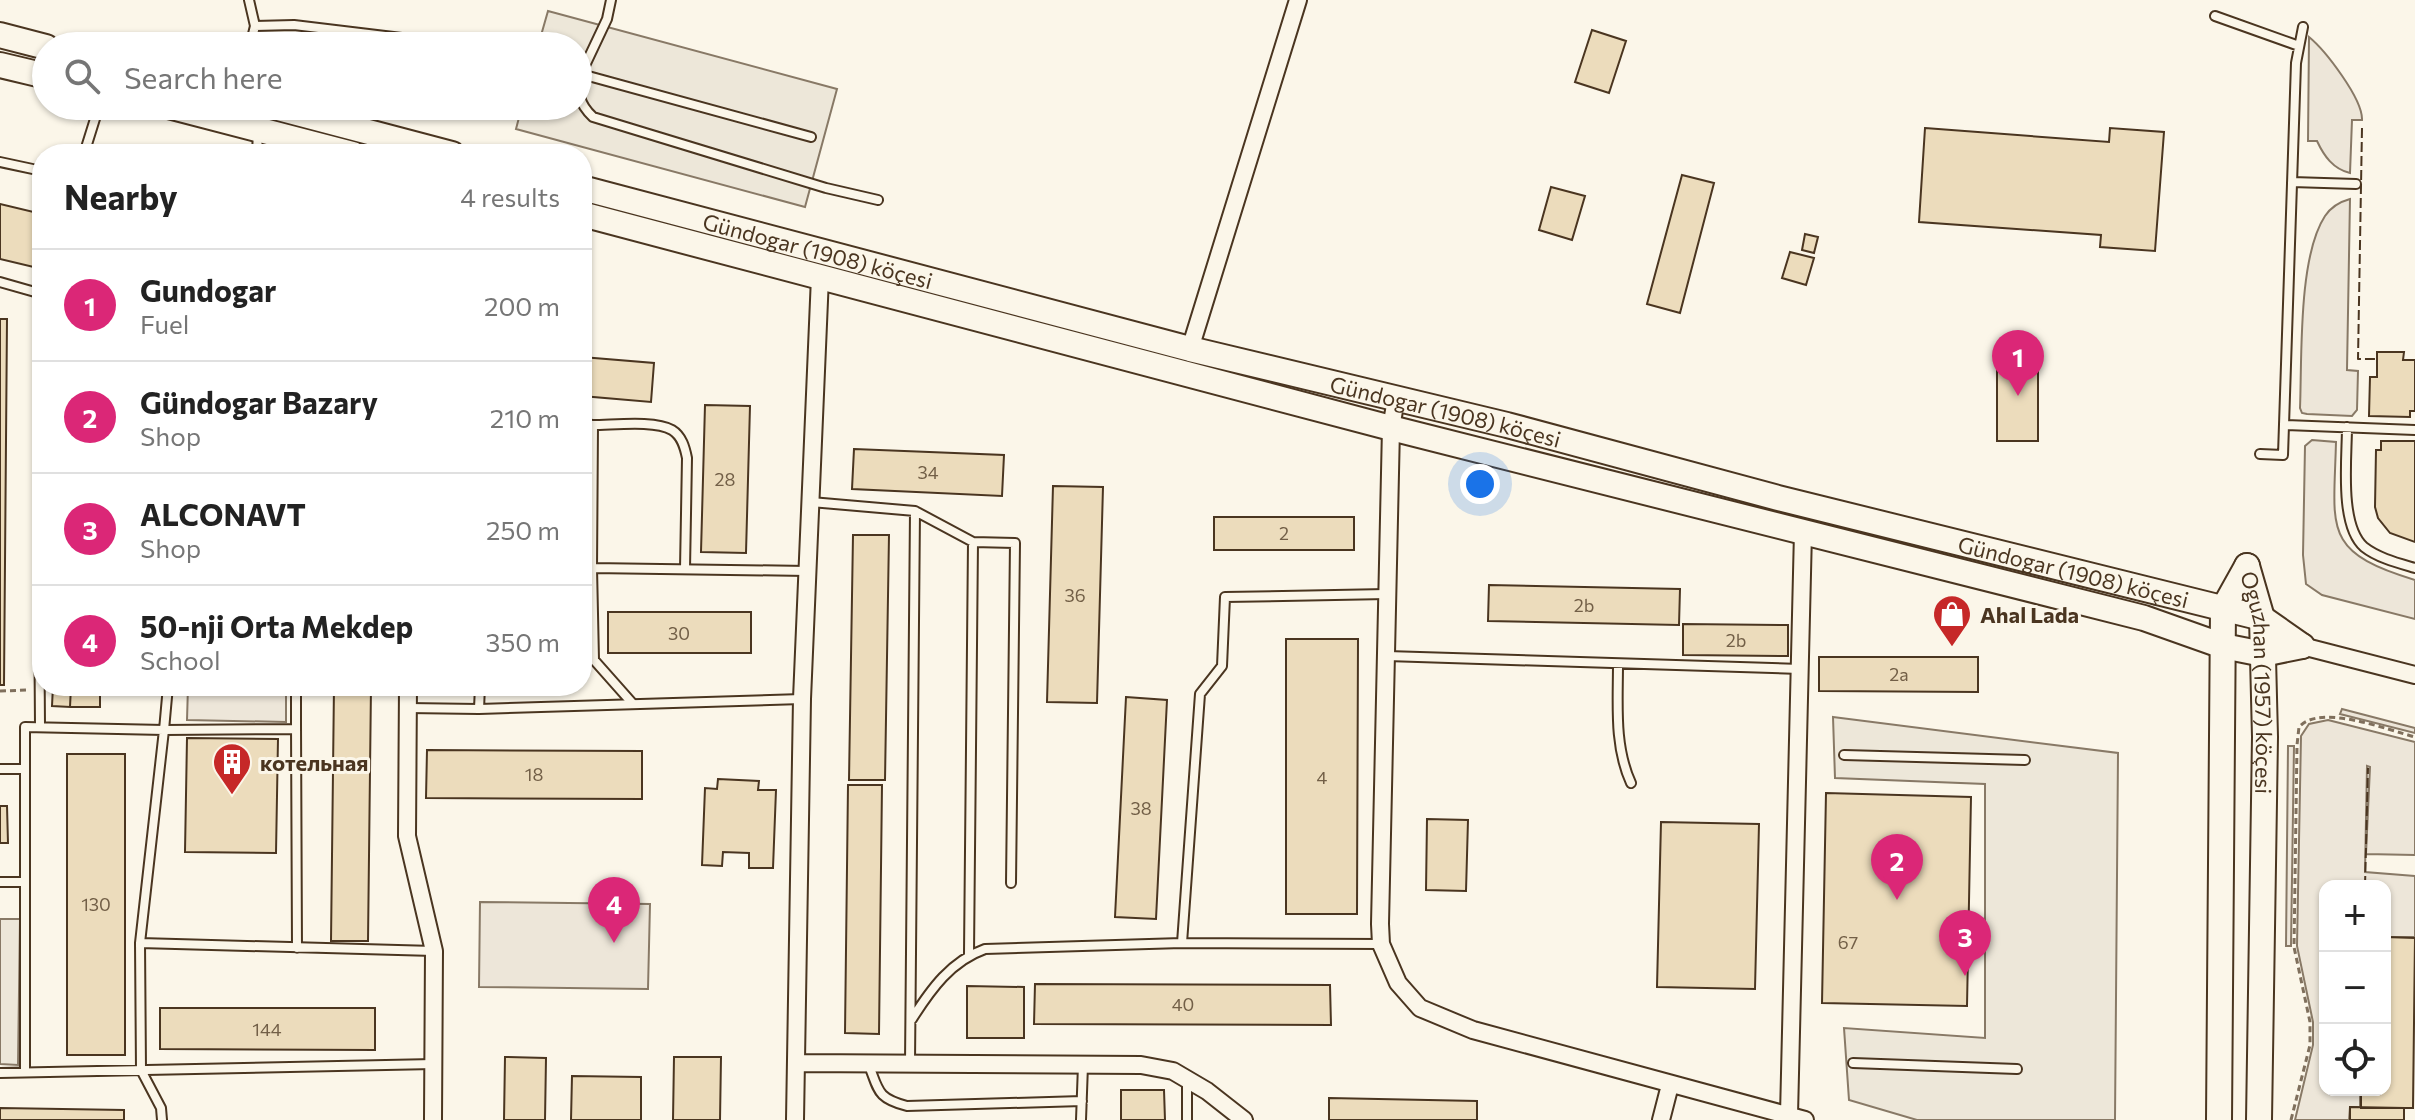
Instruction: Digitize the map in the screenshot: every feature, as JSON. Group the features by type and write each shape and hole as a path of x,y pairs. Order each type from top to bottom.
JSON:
{"main road":[{"path":"0,35 32,43"},
{"path":"0,65 32,73"},
{"path":"223,120 315,144"},
{"path":"323,120 414,144"},
{"name":"Gündogar (1908) köçesi","path":"592,191 1190,349 2262,618 2302,646"},
{"name":"Gündogar (1908) köçesi","path":"592,217 1391,428 2144,618 2223,646 2263,654 2302,646"},
{"path":"820,277 825,253"},
{"name":"Oguzhan (1957) köçesi","path":"2219,1120 2223,609 2247,566 2262,618 2265,737 2259,1120"}],"street":[{"path":"1190,349 1298,0"},
{"path":"795,1120 802,699 820,277"},
{"path":"1396,399 1391,428 1381,944 1398,983 1420,1008 1473,1030 1794,1118 1803,532"},
{"name":"Gündogar (1908) köçesi","path":"2302,646 2415,675"},
{"path":"408,696 407,836 434,951 433,1120"},
{"path":"796,1063 1141,1065 1173,1071 1244,1120"},
{"path":"1661,1120 1670,1085"}],"lane":[{"path":"249,0 254,32"},
{"path":"592,48 607,19 611,0"},
{"path":"2215,16 2299,46"},
{"path":"255,26 294,25 352,32"},
{"path":"2260,454 2283,455 2296,63 2303,27"},
{"path":"592,78 811,137"},
{"path":"592,116 826,188 878,200"},
{"path":"87,144 95,120"},
{"path":"257,144 258,129"},
{"path":"0,162 32,169"},
{"path":"2292,182 2356,184"},
{"path":"0,282 32,291"},
{"path":"633,704 594,660 593,425 658,425 674,431 683,443 687,458 685,569"},
{"path":"2284,425 2415,430"},
{"path":"2347,427 2348,516 2353,533 2373,553 2415,568"},
{"path":"811,502 915,511 973,542 1015,543 1011,883"},
{"path":"910,1063 915,511"},
{"path":"969,954 973,542"},
{"path":"592,568 808,571"},
{"path":"1182,943 1200,694 1222,666 1225,597 1388,594"},
{"path":"1387,656 1800,669"},
{"path":"1618,664 1618,726 1623,765 1631,783"},
{"path":"39,696 40,726"},
{"path":"162,1120 161,1108 141,1070 140,943 167,696"},
{"path":"25,1072 25,727 296,729 296,696"},
{"path":"479,709 480,696"},
{"path":"408,708 479,709 802,699"},
{"path":"296,723 297,948"},
{"path":"1844,755 2025,760"},
{"path":"0,769 25,769"},
{"path":"0,882 25,882"},
{"path":"140,943 434,951"},
{"path":"911,1019 932,988 969,954 985,949 1182,943 1381,944"},
{"path":"868,1063 881,1095 907,1106 1082,1101"},
{"path":"1853,1063 2017,1069"},
{"path":"0,1073 434,1064"},
{"path":"1081,1120 1083,1064"},
{"path":"1187,1079 1187,1120"}],"path":[{"path":"0,691 32,690"},
{"path":"2291,1120 2310,1045 2310,1022 2294,947 2299,727 2314,717 2329,716 2415,737"}],"shaded area":[{"path":"548,11 837,89 805,207 592,150 592,144 572,144 516,129 518,120 592,120 592,32 542,32"},
{"path":"2309,37 2342,76 2361,111 2362,120 2352,120 2350,173 2330,161 2317,141 2308,141"},
{"path":"2350,199 2347,370 2358,371 2357,410 2352,416 2302,413 2303,309 2310,256 2325,216 2336,205"},
{"path":"2312,440 2336,442 2335,516 2348,547 2385,570 2415,580 2415,619 2322,595 2306,584 2303,555 2305,446"},
{"path":"188,696 286,696 286,722 187,720"},
{"path":"2342,709 2415,728 2415,733 2340,714"},
{"path":"1833,717 2118,753 2115,1120 1917,1120 1849,1100 1844,1028 1985,1038 1985,784 1835,778"},
{"path":"2328,720 2415,742 2415,855 2366,854 2370,767 2367,766 2365,872 2415,876 2415,937 2391,937 2391,880 2319,880 2319,1096 2360,1096 2360,1107 2350,1107 2349,1120 2295,1120 2313,1045 2313,1022 2297,946 2301,736 2309,724"},
{"path":"2288,746 2294,746 2291,946 2286,946"},
{"path":"480,902 650,904 648,989 479,987"},
{"path":"0,919 20,919 18,1065 0,1064"}],"building":[{"path":"1592,30 1626,41 1609,93 1575,82"},
{"path":"1925,128 2109,142 2110,128 2164,132 2155,251 2100,247 2101,235 1919,222"},
{"path":"1682,175 1714,183 1680,313 1647,304"},
{"path":"1551,187 1585,196 1572,240 1539,230"},
{"path":"0,204 32,212 32,267 0,259"},
{"path":"1805,234 1818,237 1814,253 1802,250"},
{"path":"1790,252 1814,258 1806,285 1782,278"},
{"path":"0,319 7,319 4,685 0,685"},
{"path":"1997,352 2038,352 2038,441 1997,441"},
{"path":"2377,352 2404,352 2403,360 2415,360 2415,411 2410,411 2410,417 2369,416 2370,377 2377,377"},
{"path":"592,358 654,363 651,402 592,397"},
{"path":"705,405 750,406 746,553 701,552"},
{"path":"2381,441 2415,441 2415,542 2390,533 2378,518 2375,507 2376,450 2381,450"},
{"path":"854,449 1004,455 1002,496 852,489"},
{"path":"1053,486 1103,487 1097,703 1047,702"},
{"path":"1214,517 1354,517 1354,550 1214,550"},
{"path":"853,535 889,535 885,780 849,780"},
{"path":"1489,585 1680,589 1679,625 1488,621"},
{"path":"608,612 751,612 751,653 608,653"},
{"path":"1683,624 1788,625 1788,656 1683,655"},
{"path":"1286,639 1358,639 1357,914 1286,914"},
{"path":"1819,657 1978,657 1978,692 1819,691"},
{"path":"52,696 71,696 70,707 52,706"},
{"path":"71,696 100,696 100,707 70,707"},
{"path":"334,696 371,696 368,941 331,941"},
{"path":"1126,697 1167,700 1156,919 1115,917"},
{"name":"котельная","path":"187,738 278,739 276,853 185,852"},
{"path":"427,750 642,751 642,799 426,798"},
{"path":"67,754 125,754 125,1055 67,1055"},
{"path":"718,779 759,781 758,790 776,790 773,868 749,868 749,853 723,852 722,866 702,865 705,788 717,789"},
{"path":"848,785 882,785 879,1034 845,1033"},
{"path":"1826,793 1971,797 1967,1006 1822,1003"},
{"path":"0,806 7,806 8,843 0,843"},
{"path":"1427,819 1468,820 1466,891 1426,890"},
{"path":"1661,822 1759,824 1755,989 1657,987"},
{"path":"2391,937 2415,938 2413,1108 2361,1108 2361,1096 2391,1096"},
{"path":"1035,984 1330,985 1331,1025 1034,1024"},
{"path":"967,986 1024,987 1024,1038 967,1038"},
{"path":"160,1008 375,1008 375,1050 160,1049"},
{"path":"505,1057 546,1058 545,1120 504,1120"},
{"path":"674,1057 721,1057 720,1120 673,1120"},
{"path":"572,1076 641,1077 641,1120 571,1120"},
{"path":"1121,1090 1164,1090 1165,1120 1121,1120"},
{"path":"1329,1098 1477,1101 1477,1120 1329,1120"},
{"path":"2350,1107 2404,1108 2404,1120 2350,1120"},
{"path":"0,1108 124,1110 124,1120 0,1120"}],"fence":[{"path":"2362,128 2358,359 2377,359"},
{"path":"2365,880 2368,768"}],"place":[{"name":"Gundogar","path":"2018,396"},
{"name":"Ahal Lada","path":"1952,648"},
{"name":"котельная","path":"232,796"},
{"name":"Gündogar Bazary","path":"1897,900"},
{"name":"50-nji Orta Mekdep","path":"614,943"},
{"name":"ALCONAVT","path":"1965,976"}]}
